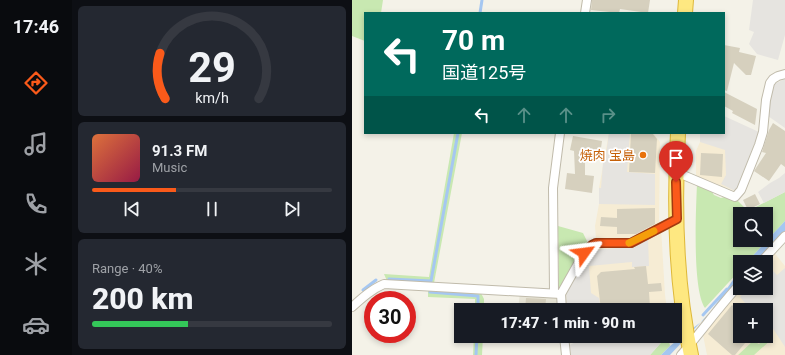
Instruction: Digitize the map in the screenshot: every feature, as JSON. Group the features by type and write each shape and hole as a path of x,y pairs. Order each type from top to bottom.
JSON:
{"highway":[{"path":"685,12 686,0"},
{"path":"678,134 676,172 676,245 687,352"}],"street":[{"path":"585,12 587,0"},
{"path":"676,172 735,196 741,190 759,145 763,132 766,100 770,83 778,76 785,74"},
{"path":"560,134 553,188 558,293 560,303"},
{"path":"558,293 584,253 592,245 596,243 631,243 677,219"},
{"path":"767,255 785,236"},
{"path":"352,307 369,292 384,284 558,293"},
{"path":"687,352 724,301 733,291"},
{"path":"565,343 566,355"}],"shaded area":[{"path":"753,0 785,0 785,35 778,60 757,54 749,44 754,32 749,30"},
{"path":"785,79 785,128 768,116 772,85"},
{"path":"725,116 759,132 739,187 735,191 721,184 726,175 725,150 700,142 700,134 725,134"},
{"path":"725,121 739,187 735,191 696,176 696,151 700,142 700,134 725,134"},
{"path":"609,134 654,134 660,142 659,226 630,241 596,239 595,226 599,204 599,188"},
{"path":"609,134 630,134 627,172 655,174 655,205 599,204 599,188 601,188 603,163 605,161"},
{"path":"785,173 785,192 764,203 758,192"},
{"path":"661,227 666,303 562,303 561,294 592,245 631,243"},
{"path":"648,238 649,266 632,267 632,262 589,266 591,293 599,298 600,303 567,303 566,294 575,276 583,262 594,251 631,247"},
{"path":"772,250 785,266 785,355 707,355 702,330 734,295 773,295 773,255 770,255"},
{"path":"785,268 785,347 773,329 773,303 745,303 740,297 742,295 773,295 773,271 777,275"},
{"path":"520,292 561,294 562,303 519,303"},
{"path":"574,343 661,343 650,355 571,355 570,345"}],"green space":[{"path":"352,0 383,0 381,12 364,12 364,41 352,36"},
{"path":"454,134 462,134 434,283 387,281 384,274 429,277"},
{"path":"697,184 710,189 714,195 721,198 728,196 736,199 744,207 733,207 733,247 761,247 753,255 733,255 733,278 705,308 701,298 696,267"},
{"path":"785,192 785,221 773,234 773,207 756,207"},
{"path":"558,226 583,233 588,243 579,255 563,286 559,287"},
{"path":"428,290 481,293 484,303 475,303 475,299 428,297"},
{"path":"474,343 483,343 482,355 473,355"},
{"path":"661,343 669,343 670,346 661,355 650,355"},
{"path":"751,343 768,343 754,355 738,355"}],"water":[{"path":"785,221 785,231 773,244 773,234"},
{"path":"761,247 770,247 763,255 753,255"},
{"path":"733,280 733,287 711,311"},
{"path":"701,322 682,342 682,337"},
{"path":"674,343 681,343 670,355 661,355"}],"building":[{"path":"592,0 650,0 648,12 620,9 619,12 591,10"},
{"path":"725,45 740,48 739,52 756,56 751,75 746,75 734,63 727,91 725,90"},
{"path":"725,93 757,109 755,125 732,113 733,111 725,107"},
{"path":"773,123 785,131 785,167 781,164 769,181 754,171 766,153 762,152 769,130"},
{"path":"631,134 653,134 657,139 655,173 629,172"},
{"path":"573,136 602,141 600,155 585,153 585,175 594,176 592,193 565,189 567,173 575,174 574,151 570,150"},
{"path":"701,153 723,154 722,177 700,175"},
{"path":"755,194 760,204 754,207 746,207 743,200"},
{"path":"655,208 655,224 636,234 617,234 617,227 600,226 601,217 617,218 617,209"},
{"path":"646,266 648,284 661,283 662,291 649,292 650,303 600,303 597,276 601,272 635,269 634,267"},
{"path":"526,298 546,299 546,303 526,303"},
{"path":"732,305 733,343 745,343 735,355 732,355 708,334"}],"waterway":[{"path":"480,12 482,0"},
{"path":"389,279 431,281 458,134"},
{"path":"363,290 376,280"},
{"path":"703,315 727,289"},
{"path":"430,292 478,296 478,303"},
{"path":"476,355 477,343"}],"slow traffic":[{"path":"629,243 654,231"}],"place":[{"name":"焼肉 宝島","path":"643,155"}],"route":[{"path":"584,253 596,243 631,243 677,219 676,182"}]}
